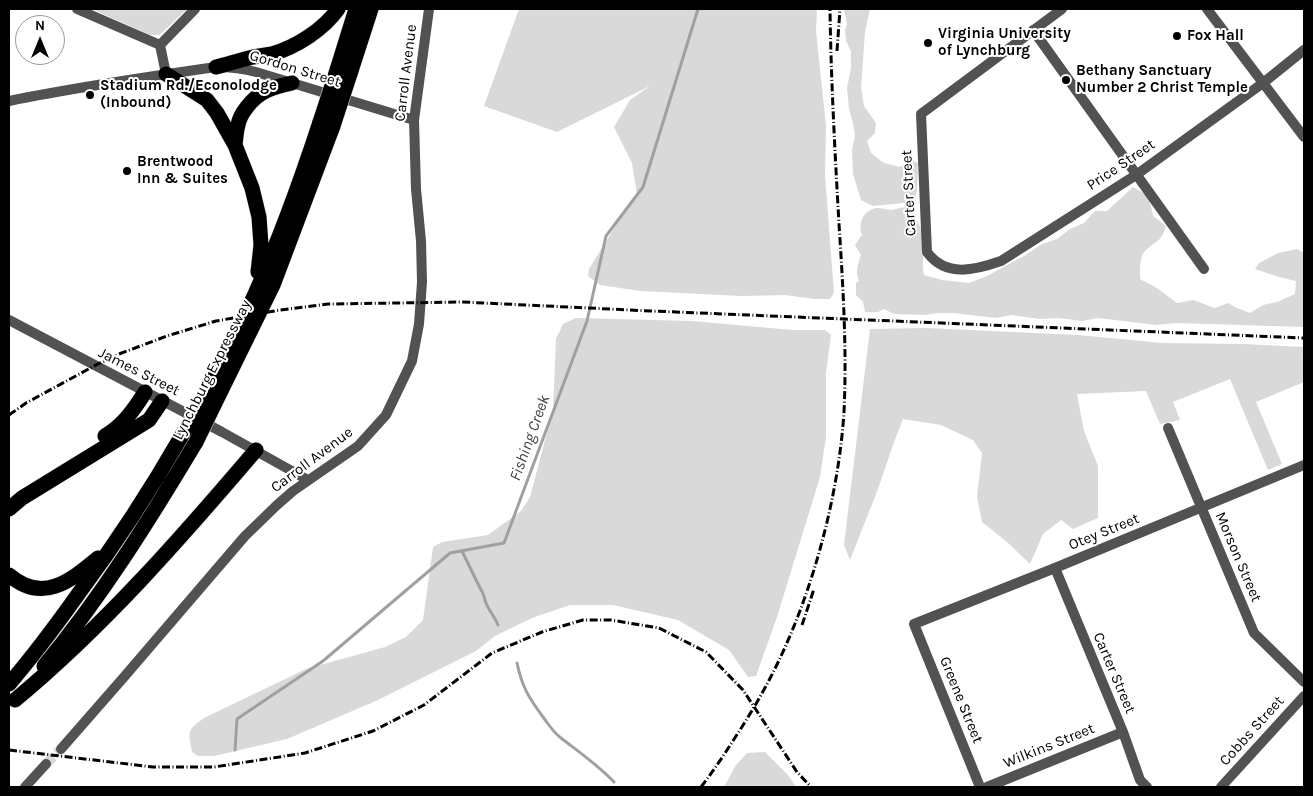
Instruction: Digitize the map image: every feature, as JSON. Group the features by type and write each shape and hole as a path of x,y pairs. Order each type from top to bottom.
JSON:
{"highway":[{"path":"216,68 251,57 272,54 298,43 316,31 338,9"},
{"name":"Lynchburg Expressway","path":"344,72 356,9"},
{"name":"Lynchburg Expressway","path":"9,684 55,627 115,544 181,437 210,400 274,286 344,72 371,9"},
{"path":"166,74 207,100 226,127 235,145 252,188 259,217 261,245 256,292"},
{"path":"235,145 238,123 252,100 263,91 292,83"},
{"name":"Lynchburg Expressway","path":"12,703 50,658 101,591 150,518 196,442 231,345 256,292 290,207 327,124"},
{"path":"9,496 117,429 134,410 145,392"},
{"path":"9,508 22,498 149,420 162,401"},
{"path":"12,703 49,672 147,574 256,450"},
{"path":"9,575 27,586 51,588 75,577 115,544"}],"street":[{"path":"77,9 160,45"},
{"path":"160,45 195,9"},
{"name":"Carroll Avenue","path":"61,749 246,536 277,504 352,450 386,415 412,361 419,324 422,282 421,241 416,189 414,120 429,9"},
{"path":"1062,9 1033,30 1204,269"},
{"path":"1207,9 1304,137"},
{"name":"Carter Street","path":"940,266 927,252 921,114 1033,30"},
{"path":"160,45 166,74"},
{"name":"Price Street","path":"940,266 951,269 982,268 1001,261 1136,174 1263,83 1304,50"},
{"name":"Gordon Street","path":"9,101 58,91 166,74 216,68 240,68 414,120"},
{"name":"James Street","path":"9,320 256,450 308,480"},
{"name":"Morson Street","path":"1168,428 1254,634 1304,682"},
{"name":"Otey Street","path":"914,624 1304,465"},
{"name":"Carter Street","path":"1055,568 1123,732 1140,780 1147,787"},
{"name":"Greene Street","path":"914,624 980,787"},
{"name":"Cobbs Street","path":"1221,787 1304,696"},
{"name":"Wilkins Street","path":"987,787 1123,732"},
{"path":"25,787 46,764"}],"shaded area":[{"path":"92,9 187,9 159,35 150,35"},
{"path":"519,9 817,9 816,31 826,126 825,175 834,293 830,299 785,295 742,296 640,291 600,285 588,276 589,269 624,212 637,195 632,163 614,127 630,100 650,86 557,132 484,106"},
{"path":"844,9 870,9 865,32 861,87 864,106 876,123 875,133 867,141 871,153 884,163 900,167 910,160 918,163 915,202 873,206 861,200 853,174 852,149 855,136 847,88 851,68 851,51 846,41 845,30 847,24"},
{"path":"1133,187 1149,196 1153,216 1166,226 1160,238 1143,254 1140,264 1140,279 1157,288 1177,303 1193,300 1215,308 1228,303 1250,313 1263,305 1277,302 1295,294 1296,281 1255,269 1259,263 1278,253 1297,249 1304,253 1304,327 1176,323 1156,325 1098,318 1082,321 1059,318 1039,319 1011,315 996,318 953,313 924,315 894,314 884,309 878,312 865,312 863,302 856,295 856,283 859,281 857,268 861,255 855,245 862,235 860,226 863,217 873,209 890,210 906,207 914,216 922,232 924,275 942,280 969,283 987,276 1042,244 1057,239 1070,229 1084,223 1095,211 1107,211"},
{"path":"576,318 692,321 793,330 825,330 831,335 826,373 826,437 820,477 777,617 756,676 748,677 729,650 678,620 613,605 570,605 532,618 495,636 476,651 378,700 287,739 214,756 198,756 192,752 190,732 194,725 204,718 306,669 385,647 406,637 423,620 433,547 442,542 488,535 521,511 530,497 553,410 556,339 563,324"},
{"path":"926,328 1078,335 1163,343 1304,347 1304,382 1256,402 1282,464 1268,470 1230,379 1173,402 1180,420 1160,424 1146,391 1077,394 1084,431 1098,466 1098,518 1073,529 1061,520 1043,534 1030,564 982,522 977,497 982,453 973,440 941,425 903,419 850,560 844,545 870,329"},
{"path":"765,752 788,775 796,787 724,787 736,765 747,753"}],"waterway":[{"name":"Fishing Creek","path":"235,750 237,719 323,661 450,553 504,543 587,321 606,236 643,187 698,9"},
{"path":"462,551 487,606 498,625"},
{"path":"517,663 527,692 551,728 558,736 595,764 614,782"}],"tunnel":[{"path":"46,764 61,749"}],"railway":[{"path":"701,787 726,752 757,702 793,630 818,558 841,448 844,412 845,342 832,90 830,9"},
{"path":"837,51 840,9"},
{"path":"9,415 26,403 96,365 167,336 216,321 328,304 463,302 1304,338"},
{"path":"802,625 814,589"},
{"path":"9,750 153,767 214,767 305,753 373,731 424,705 492,653 542,632 583,620 611,620 659,628 706,652 743,690 797,772 811,787"}],"place":[{"name":"Fox Hall","path":"1177,36"},
{"name":"Virginia University of Lynchburg","path":"928,43"},
{"name":"Bethany Sanctuary Number 2 Christ Temple","path":"1066,80"},
{"name":"Stadium Rd./Econolodge (Inbound)","path":"90,95"},
{"name":"Brentwood Inn & Suites","path":"127,171"}]}
